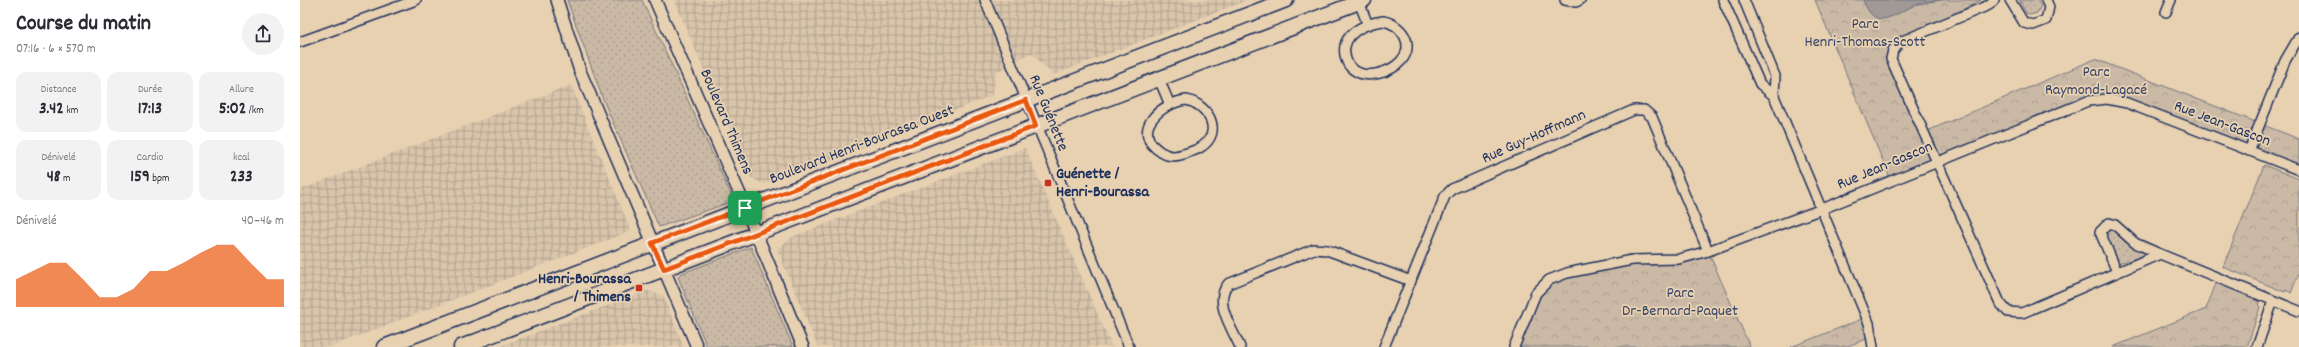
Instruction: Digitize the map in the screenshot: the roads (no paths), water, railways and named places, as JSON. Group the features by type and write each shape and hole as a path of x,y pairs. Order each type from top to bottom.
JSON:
{"main road":[{"name":"Boulevard Henri-Bourassa Ouest","path":"384,347 1286,0"},
{"path":"461,347 1361,1"}],"street":[{"path":"300,42 416,0"},
{"path":"557,0 580,71 697,347"},
{"name":"Boulevard Thimens","path":"655,0 803,347"},
{"name":"Rue Guénette","path":"985,0 1129,347"},
{"path":"1565,0 1576,2 1580,0"},
{"path":"1723,0 1760,84 1774,96"},
{"path":"1744,0 1775,76 1774,96 1869,323 1873,347"},
{"path":"1994,0 1989,4 1900,42 1893,50 1891,59 1938,160 2000,303 2008,312 2022,313 2160,254"},
{"path":"2010,0 2024,23 2033,25 2046,20 2049,8 2046,0"},
{"path":"2166,12 2171,0"},
{"path":"1361,1 1368,25"},
{"path":"1383,21 1391,22 1403,31 1407,46 1406,54 1396,66 1375,74 1367,75 1360,74 1348,64 1344,50 1349,36 1368,25 1383,21"},
{"path":"2249,151 2285,61 2299,37"},
{"path":"1159,79 1170,105"},
{"name":"Rue Jean-Gascon","path":"1514,347 1536,293 1549,280 1567,273 1632,260 1679,259 1708,251 1822,209 1938,160 2088,101 2107,99 2128,103 2299,170"},
{"path":"1186,100 1198,104 1207,112 1212,128 1210,136 1201,148 1177,156 1170,156 1156,149 1152,143 1149,128 1150,120 1154,114 1170,105 1186,100"},
{"name":"Rue Guy-Hoffmann","path":"1384,347 1445,196 1452,189 1634,110 1644,110 1652,117 1708,251"},
{"path":"2117,272 2100,232 2109,223 2115,225 2135,243 2299,311"},
{"path":"1240,347 1223,306 1223,290 1228,284 1314,250 1328,250 1411,281"},
{"path":"2257,347 2273,300"}],"place":[{"name":"Guénette / Henri-Bourassa","path":"1048,183"},
{"name":"Henri-Bourassa / Thimens","path":"639,288"}],"park label":[{"name":"Parc Henri-Thomas-Scott","path":"1865,33"},
{"name":"Parc Raymond-Lagacé","path":"2096,81"},
{"name":"Parc Dr-Bernard-Paquet","path":"1680,302"}]}
